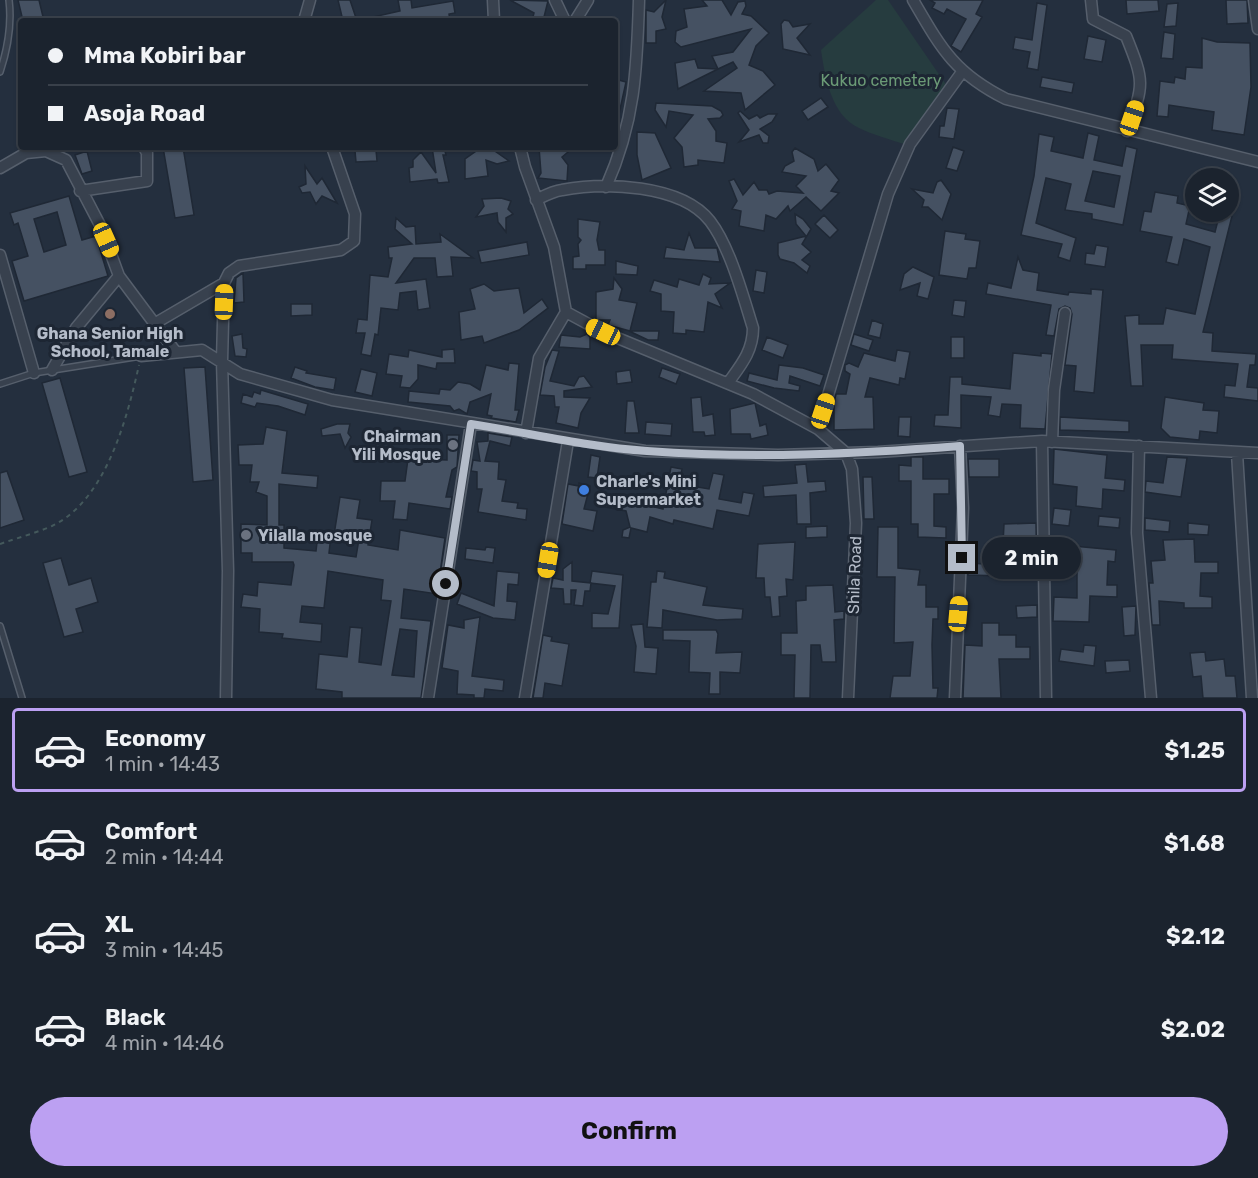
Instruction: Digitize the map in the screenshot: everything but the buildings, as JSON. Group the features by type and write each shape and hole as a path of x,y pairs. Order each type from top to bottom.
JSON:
{"street":[{"path":"305,18 310,0"},
{"path":"493,0 494,18"},
{"path":"555,0 564,18"},
{"path":"577,18 588,0"},
{"path":"606,187 627,133 632,103 639,0"},
{"path":"913,0 942,48 962,72 1006,99 1258,162"},
{"path":"1091,0 1093,19 1126,36 1141,76 1142,89 1127,131"},
{"path":"1254,0 1258,28"},
{"path":"818,429 888,194 910,144 924,120 962,72"},
{"path":"80,191 147,181 146,150"},
{"path":"226,698 228,571 222,361 224,283 229,273 239,267 341,250 354,241 355,214 333,150"},
{"path":"521,150 536,200 554,247 566,312 539,357 526,433"},
{"path":"0,168 26,153 46,151 66,159 100,227 119,276 175,351"},
{"path":"536,200 561,190 606,187 645,189 679,199 698,209 711,222 725,251 753,328 753,341 747,357 728,382"},
{"path":"0,255 34,374"},
{"path":"52,370 76,328 119,276"},
{"path":"154,324 224,283"},
{"path":"566,312 603,332 728,382 818,429 846,453"},
{"path":"1047,698 1047,442 1065,313"},
{"path":"141,356 202,350 222,361 240,375 332,400 567,441 645,451 778,455 1047,442 1258,453"},
{"path":"428,698 471,424"},
{"path":"525,698 567,441"},
{"path":"955,698 963,518 960,446"},
{"path":"1139,446 1137,533 1151,698"},
{"name":"Shila Road","path":"846,453 852,469 856,523 848,698"},
{"path":"1237,453 1252,698"}],"lane":[{"path":"0,72 8,48 9,0"},
{"path":"0,384 52,370 141,356"},
{"path":"0,626 21,698"}],"path":[{"path":"0,544 53,525 90,496 131,401 141,356"}],"green space":[{"name":"Kukuo cemetery","path":"876,0 888,0 947,86 904,144 870,133 849,122 836,105 827,83 821,50"}],"place":[{"name":"Ghana Senior High School, Tamale","path":"110,314"},
{"name":"Chairman Yili Mosque","path":"453,445"},
{"name":"Charle's Mini Supermarket","path":"584,490"},
{"name":"Yilalla mosque","path":"246,535"}],"route":[{"path":"446,584 471,424 567,441 645,451 682,453 778,455 878,452 960,446 963,508 962,558"}]}
